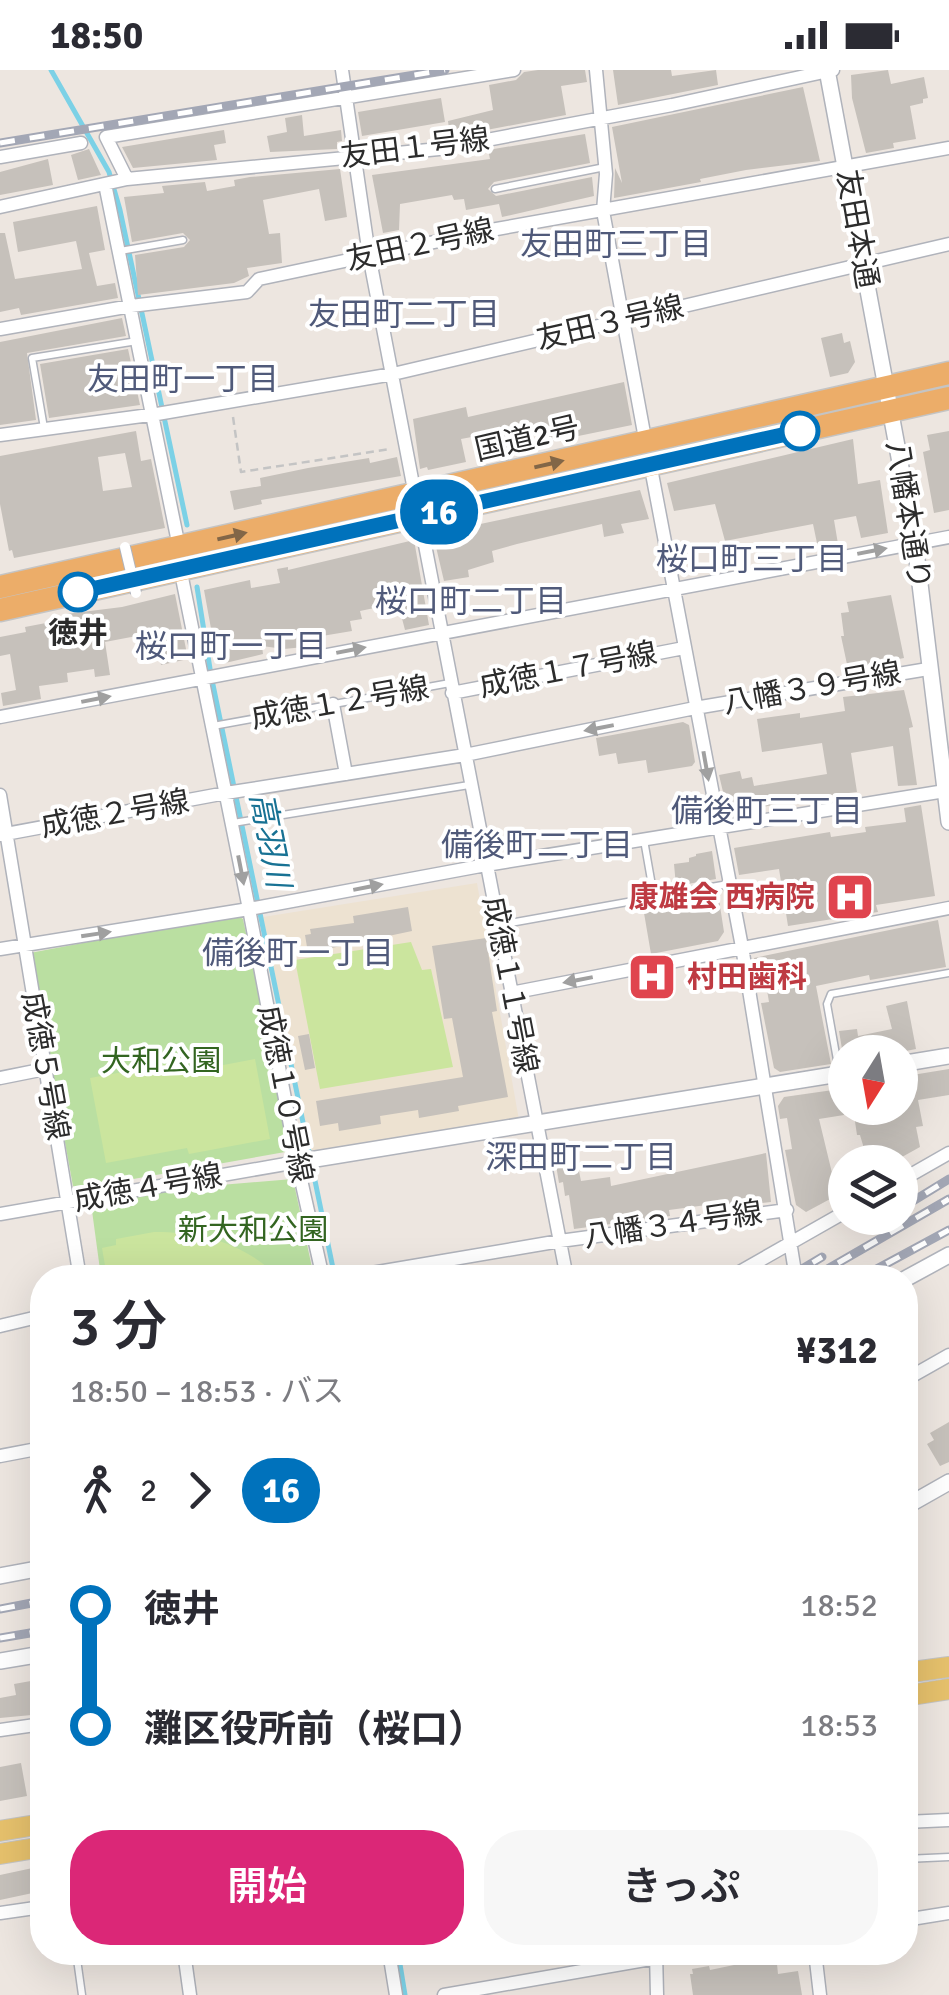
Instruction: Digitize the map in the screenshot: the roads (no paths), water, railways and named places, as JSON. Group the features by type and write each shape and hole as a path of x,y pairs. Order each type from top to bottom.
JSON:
{"highway":[{"name":"国道2号","path":"0,587 180,558 417,506 888,399 949,373"},
{"name":"国道2号","path":"888,399 949,398"},
{"name":"国道2号","path":"0,610 180,558"}],"main road":[{"path":"918,1670 949,1666"},
{"path":"918,1694 949,1689"},
{"path":"0,1831 30,1826"},
{"path":"0,1854 30,1849"}],"street":[{"name":"成徳１１号線","path":"342,70 369,255 565,1265"},
{"path":"345,98 514,70"},
{"path":"596,70 605,166 603,212 742,947 795,1265"},
{"name":"友田１号線","path":"0,207 116,182 440,150 829,70"},
{"name":"友田本通","path":"829,70 888,399"},
{"name":"成徳１０号線","path":"321,1265 305,1161 232,823 232,792 212,726 210,677 180,558 160,414 138,341 138,306 106,137 345,98"},
{"path":"0,157 81,142"},
{"name":"友田２号線","path":"0,329 247,292 259,280 369,255 949,148"},
{"name":"友田３号線","path":"0,435 160,414 393,374 949,244"},
{"name":"八幡本通り","path":"888,399 915,543 949,822"},
{"path":"0,717 949,538"},
{"path":"125,547 136,593"},
{"name":"成徳１７号線","path":"451,688 684,648"},
{"name":"八幡３９号線","path":"464,755 695,708 928,669"},
{"path":"334,704 346,774"},
{"name":"成徳２号線","path":"3,834 464,755"},
{"path":"0,949 947,791"},
{"name":"成徳５号線","path":"0,795 3,834 78,1265"},
{"path":"511,993 949,908"},
{"path":"918,1061 949,1056"},
{"path":"0,1078 45,1070"},
{"name":"成徳４号線","path":"0,1214 828,1077"},
{"path":"918,1171 949,1153"},
{"name":"八幡３４号線","path":"421,1265 560,1241 787,1210"},
{"path":"752,1265 828,1222"},
{"path":"918,1273 949,1256"},
{"path":"447,1261 448,1265"},
{"path":"0,1326 30,1319"},
{"path":"918,1373 949,1355"},
{"path":"0,1456 30,1450"},
{"path":"918,1500 949,1482"},
{"path":"0,1576 30,1570"},
{"path":"0,1661 30,1656"},
{"path":"0,1730 30,1726"},
{"path":"918,1821 949,1820"},
{"path":"0,1913 30,1909"},
{"path":"918,1918 949,1913"},
{"path":"186,1965 190,1995"},
{"path":"390,1965 396,1995"},
{"path":"444,1995 604,1965"},
{"path":"657,1965 657,1995"},
{"path":"817,1965 820,1995"}],"lane":[{"path":"495,189 605,166"},
{"path":"126,250 183,240"},
{"path":"44,429 32,358 138,341"},
{"name":"成徳１２号線","path":"212,726 451,688"},
{"path":"232,823 470,785"},
{"path":"644,839 654,898"},
{"path":"498,925 729,884"},
{"path":"834,1035 827,1004 832,994 949,973"},
{"path":"918,1858 949,1857"},
{"path":"78,1965 82,1995"}],"waterway":[{"name":"高羽川","path":"51,70 109,172 187,525"},
{"name":"高羽川","path":"197,587 211,675 332,1265"},
{"name":"高羽川","path":"400,1965 405,1995"}],"railway":[{"path":"0,143 445,70"},
{"path":"918,1198 949,1179"},
{"path":"835,1265 949,1199"},
{"path":"884,1265 949,1230"},
{"path":"809,1265 822,1257"},
{"path":"0,1609 30,1603"},
{"path":"0,1638 30,1633"}],"place":[{"name":"徳井","path":"78,592"},
{"name":"康雄会 西病院","path":"850,897"},
{"name":"村田歯科","path":"652,977"}],"district":[{"name":"友田町三丁目","path":"616,244"},
{"name":"友田町二丁目","path":"404,314"},
{"name":"友田町一丁目","path":"183,379"},
{"name":"桜口町三丁目","path":"752,559"},
{"name":"桜口町二丁目","path":"471,601"},
{"name":"桜口町一丁目","path":"231,646"},
{"name":"備後町三丁目","path":"767,811"},
{"name":"備後町二丁目","path":"537,845"},
{"name":"備後町一丁目","path":"298,953"},
{"name":"深田町二丁目","path":"581,1157"}],"park label":[{"name":"大和公園","path":"161,1061"},
{"name":"新大和公園","path":"253,1230"}]}
